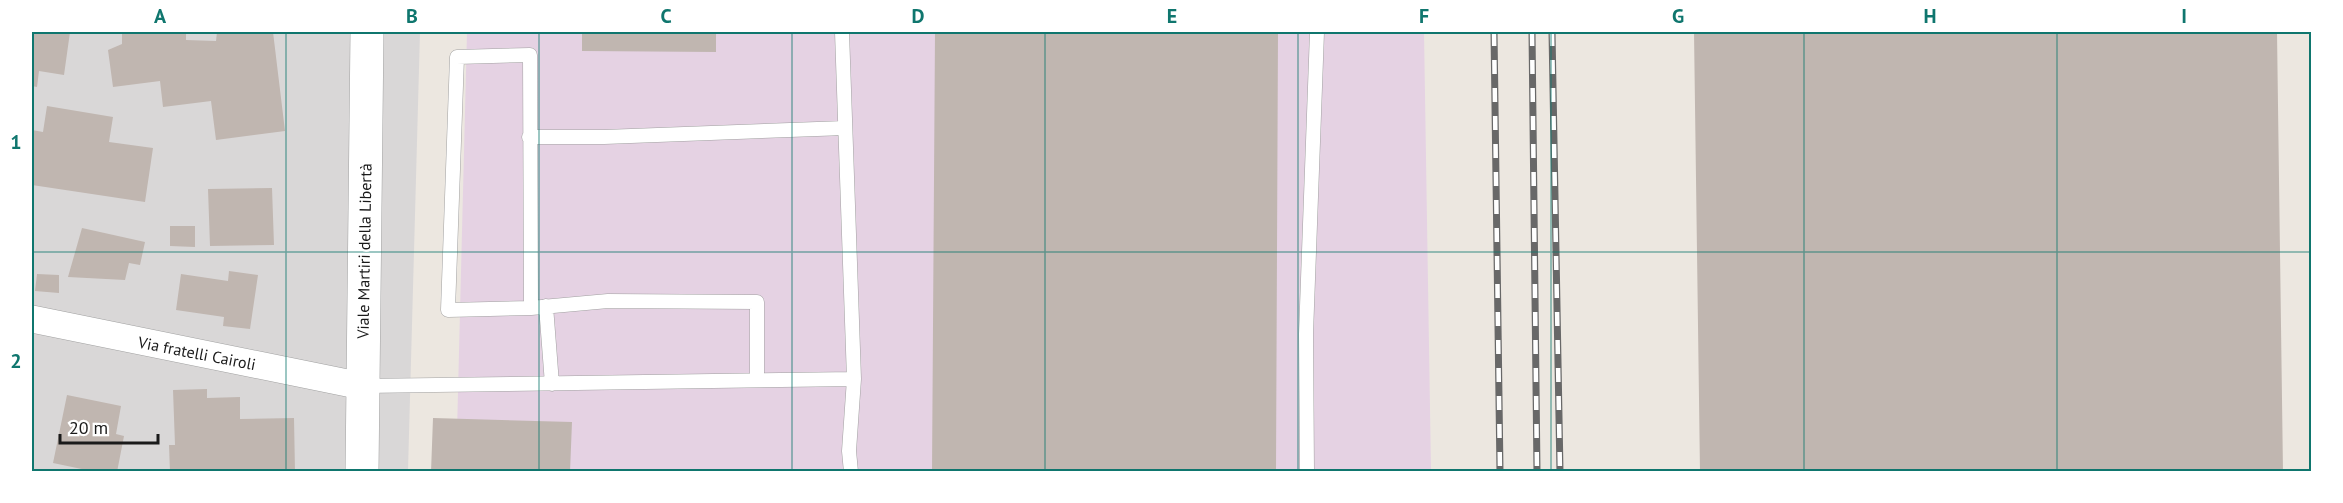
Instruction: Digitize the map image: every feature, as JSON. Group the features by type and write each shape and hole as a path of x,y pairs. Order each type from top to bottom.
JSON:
{"street":[{"name":"Viale Martiri della Libertà","path":"362,471 367,32"},
{"name":"Via fratelli Cairoli","path":"32,320 362,386"}],"lane":[{"path":"842,32 854,379 849,451 852,471"},
{"path":"1307,471 1306,334 1317,32"},
{"path":"531,308 530,55 457,57 448,310 531,308 608,301 757,303 757,380"},
{"path":"529,137 616,137 845,128"},
{"path":"546,306 552,384"},
{"path":"362,386 854,379"}],"shaded area":[{"path":"32,32 420,32 408,471 32,471"},
{"path":"467,32 1424,32 1431,471 456,472"}],"building":[{"path":"32,32 70,32 64,75 39,71 37,87 32,86"},
{"path":"122,32 186,32 186,40 216,41 217,32 273,32 285,131 216,140 211,101 163,107 160,81 113,87 108,50 122,44"},
{"path":"582,32 716,32 716,52 582,51"},
{"path":"935,32 1278,32 1276,472 932,472"},
{"path":"1694,32 2277,32 2283,472 1700,472"},
{"path":"47,106 113,117 109,142 153,148 145,202 32,185 32,130 43,132"},
{"path":"272,188 274,245 210,246 208,189"},
{"path":"170,226 195,226 195,247 170,246"},
{"path":"82,228 145,242 140,265 129,263 125,280 68,277"},
{"path":"229,271 258,275 250,329 223,326 224,317 176,310 181,274 228,281"},
{"path":"37,274 59,275 59,293 35,291"},
{"path":"207,389 207,398 240,397 240,419 294,418 295,472 170,472 169,445 175,445 173,390"},
{"path":"67,395 121,406 116,434 124,436 117,472 96,472 53,463"},
{"path":"433,418 572,422 570,472 431,472"}],"railway":[{"path":"1494,32 1500,472"},
{"path":"1532,32 1537,472"},
{"path":"1552,32 1560,472"}]}
